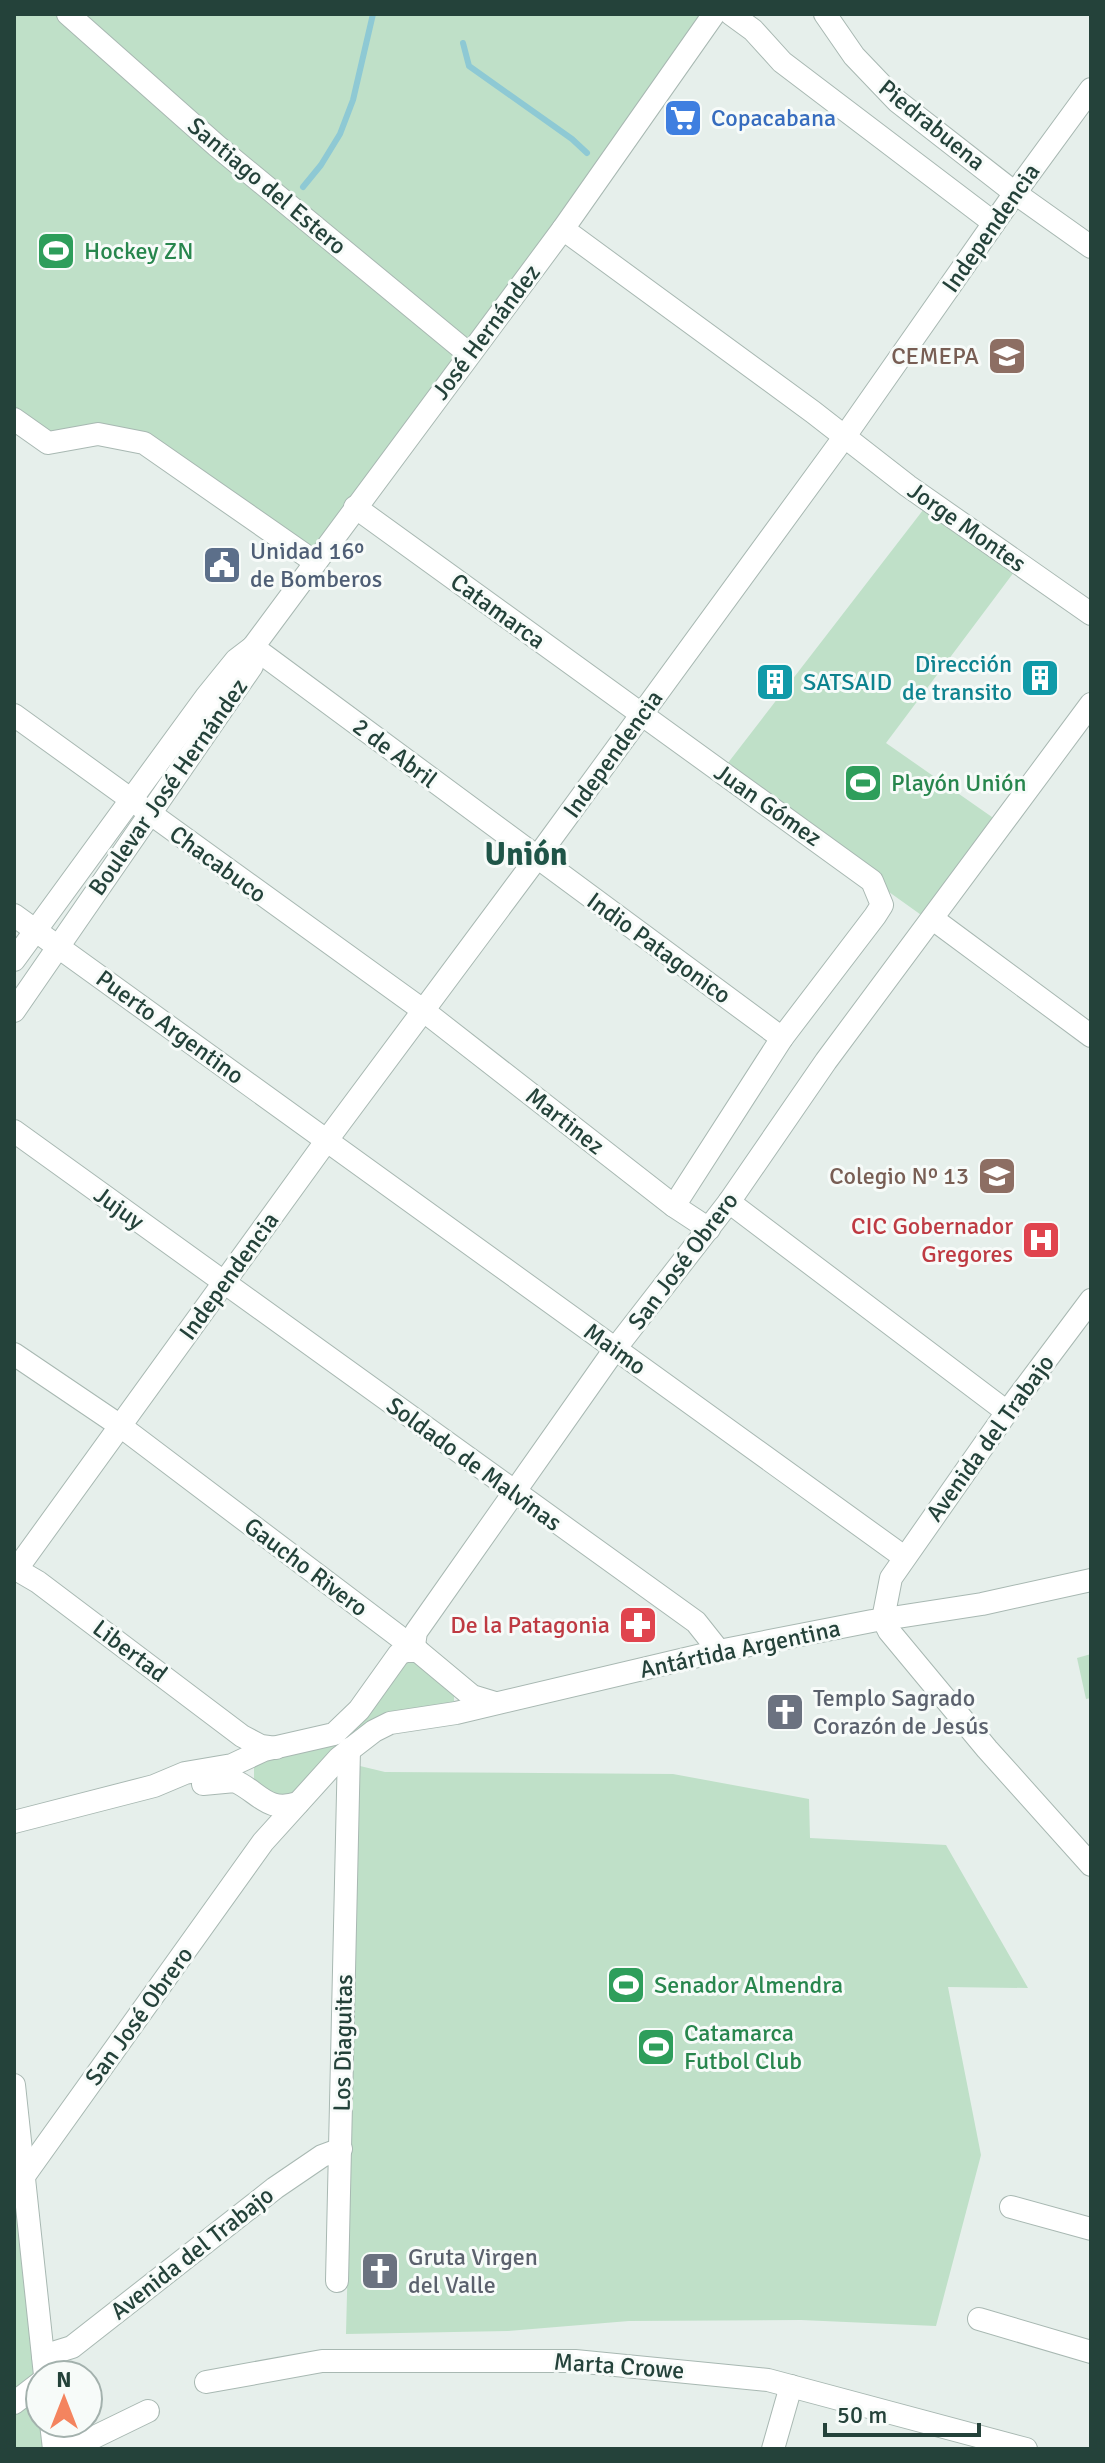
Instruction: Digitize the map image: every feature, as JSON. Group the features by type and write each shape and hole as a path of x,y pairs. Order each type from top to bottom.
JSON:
{"street":[{"name":"Santiago del Estero","path":"68,14 217,146 469,354"},
{"name":"José Hernández","path":"253,647 563,229 714,14"},
{"path":"731,14 753,30 782,62 994,223"},
{"name":"Piedrabuena","path":"825,14 854,56 897,101 1015,193 1091,247"},
{"name":"Independencia","path":"15,1569 845,436 1091,89"},
{"path":"563,229 845,436"},
{"path":"14,419 48,443 98,434 144,443 315,562"},
{"name":"Jorge Montes","path":"845,436 908,486 1091,614"},
{"name":"Catamarca","path":"355,507 641,715"},
{"name":"Boulevar José Hernández","path":"14,960 236,660 253,647"},
{"name":"Boulevar José Hernández","path":"14,1011 252,666 253,647"},
{"name":"2 de Abril","path":"253,647 536,859"},
{"name":"San José Obrero","path":"418,1651 414,1645 416,1632 615,1349 729,1202 826,1061 1091,704"},
{"name":"Chacabuco","path":"14,715 129,801 424,1011"},
{"name":"Juan Gómez","path":"641,715 860,871 872,881 882,905"},
{"name":"Indio Patagonico","path":"536,859 782,1038"},
{"name":"San José Obrero","path":"674,1206 782,1038 882,905"},
{"name":"Puerto Argentino","path":"14,915 327,1140"},
{"path":"933,919 1091,1036"},
{"name":"Martinez","path":"424,1011 674,1206 709,1229"},
{"name":"Jujuy","path":"14,1131 224,1284"},
{"name":"Maimo","path":"327,1140 904,1557"},
{"path":"729,1202 1007,1412"},
{"name":"Soldado de Malvinas","path":"224,1284 696,1622 719,1651"},
{"name":"Avenida del Trabajo","path":"883,1619 891,1578 904,1557 1091,1300"},
{"name":"Gaucho Rivero","path":"14,1354 119,1425 464,1689 479,1699 495,1703"},
{"name":"Libertad","path":"15,1569 38,1582 242,1736 261,1746 276,1748"},
{"name":"Antártida Argentina","path":"390,1723 456,1713 719,1651 883,1619 982,1604 1091,1580"},
{"path":"883,1619 889,1631 987,1749 1091,1865"},
{"path":"14,1822 154,1786 185,1773 248,1759 264,1750 334,1734 359,1710 399,1654 418,1651"},
{"path":"456,1713 465,1703 464,1689"},
{"name":"San José Obrero","path":"19,2182 263,1842 349,1749 368,1734 390,1723"},
{"path":"242,1736 247,1745 253,1792 272,1815 263,1842"},
{"name":"Los Diaguitas","path":"337,2281 349,1749"},
{"path":"154,1786 186,1787 229,1781 279,1807 328,1792 347,1805"},
{"path":"14,2085 19,2182 43,2359"},
{"name":"Avenida del Trabajo","path":"54,2359 287,2180 322,2156 341,2149"},
{"path":"1011,2207 1091,2229"},
{"path":"979,2319 1091,2352"},
{"name":"Marta Crowe","path":"206,2382 322,2361 575,2361 768,2380 1026,2449"},
{"path":"773,2449 791,2386"},
{"path":"62,2449 76,2446 148,2411"}],"green space":[{"path":"14,14 714,14 315,562 144,443 48,443 14,419"},
{"path":"930,501 1020,564 886,743 1002,824 924,917 721,772"},
{"path":"1091,1654 1091,1698 1086,1699 1077,1658"},
{"path":"411,1659 454,1689 454,1702 448,1706 397,1714 300,1792 273,1798 254,1781 254,1767 260,1759 312,1749"},
{"name":"Catamarca Futbol Club","path":"360,1766 385,1772 673,1774 809,1799 810,1838 946,1845 1028,1988 948,1987 981,2155 936,2326 801,2320 629,2321 508,2331 346,2334"},
{"path":"14,2088 39,2359 24,2359 24,2439 53,2439 54,2449 14,2449"}],"waterway":[{"path":"303,187 340,134 353,100 373,14"},
{"path":"463,43 469,66 587,153"}],"place":[{"name":"Copacabana","path":"683,118"},
{"name":"Hockey ZN","path":"56,251"},
{"name":"CEMEPA","path":"1007,356"},
{"name":"Unidad 16º de Bomberos","path":"222,565"},
{"name":"Dirección de transito","path":"1040,678"},
{"name":"SATSAID","path":"775,682"},
{"name":"Playón Unión","path":"863,783"},
{"name":"Colegio Nº 13","path":"997,1176"},
{"name":"CIC Gobernador Gregores","path":"1041,1240"},
{"name":"De la Patagonia","path":"638,1625"},
{"name":"Templo Sagrado Corazón de Jesús","path":"785,1712"},
{"name":"Senador Almendra","path":"626,1985"},
{"name":"Catamarca Futbol Club","path":"656,2047"},
{"name":"Gruta Virgen del Valle","path":"380,2271"}],"district":[{"name":"Unión","path":"526,854"}]}
